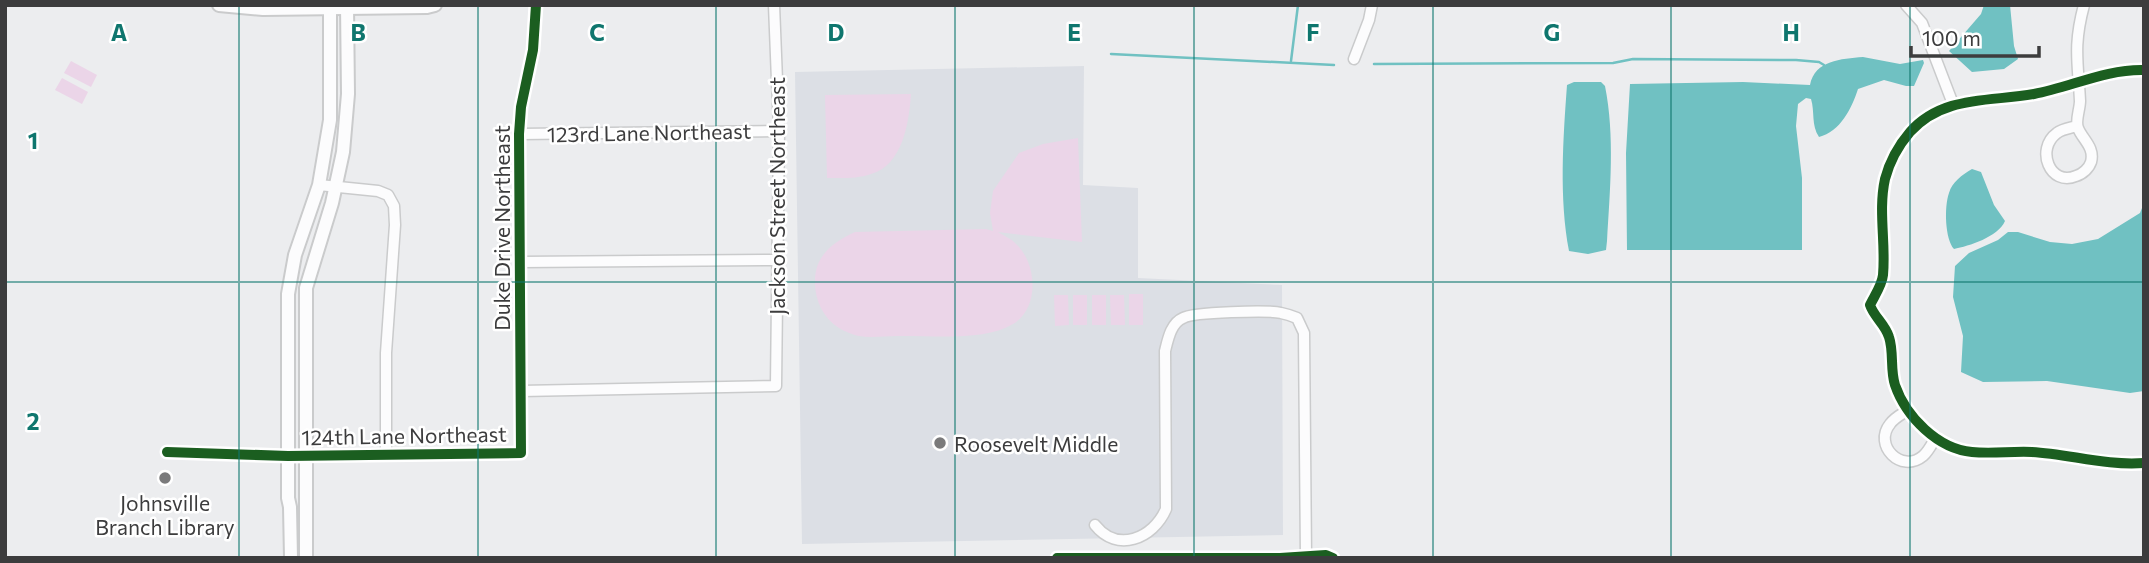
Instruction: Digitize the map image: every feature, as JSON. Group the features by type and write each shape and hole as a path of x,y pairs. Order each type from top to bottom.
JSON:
{"street":[{"path":"219,5 263,9 435,5"},
{"name":"Duke Drive Northeast","path":"521,453 520,134 521,107 533,50 536,5"},
{"name":"Jackson Street Northeast","path":"521,391 776,386 779,131 774,5"},
{"path":"1354,59 1372,5"},
{"path":"1906,5 1923,23 1953,104"},
{"path":"2077,126 2058,132 2051,138 2046,150 2045,160 2051,171 2062,177 2075,177 2085,171 2091,162 2092,151 2077,126 2080,113 2076,38 2084,5"},
{"path":"291,558 288,456 289,284 295,256 319,185 330,120 330,6"},
{"path":"306,558 306,288 343,152 347,114 347,7"},
{"path":"2144,69 2115,71 2034,94 1953,104 1924,118 1898,146 1885,180 1882,202 1883,277 1870,304 1889,338 1895,384 1908,410 1919,424 1951,448 1970,452 2031,452 2080,457 2120,465 2144,463"},
{"name":"123rd Lane Northeast","path":"520,134 779,131"},
{"path":"319,185 377,191 388,195 394,206 386,353 386,453"},
{"path":"521,262 778,260"},
{"path":"1095,525 1102,534 1113,540 1128,540 1153,530 1166,509 1165,351 1168,338 1177,322 1182,317 1204,313 1281,312 1297,318 1304,333 1306,558"},
{"path":"1908,410 1893,420 1885,434 1884,442 1892,456 1906,462 1920,458 1926,454 1936,438"},
{"name":"124th Lane Northeast","path":"167,452 288,456 521,453"}],"shaded area":[{"path":"71,61 97,75 91,87 64,73"},
{"path":"1084,66 1083,185 1138,188 1138,278 1282,285 1283,535 802,544 795,72"},
{"path":"62,78 88,92 82,104 55,90"},
{"path":"911,94 906,129 890,162 866,176 827,178 825,95"},
{"path":"1078,138 1082,242 998,232 1023,252 1031,273 1031,297 1028,307 1022,317 1013,324 1001,330 972,335 868,337 841,329 824,314 816,296 816,273 821,258 839,240 855,232 993,231 990,213 993,191 1019,153 1043,144"},
{"path":"1129,294 1143,294 1143,325 1129,325"},
{"path":"1054,295 1068,295 1069,325 1055,326"},
{"path":"1073,295 1087,295 1087,325 1073,325"},
{"path":"1092,295 1106,295 1106,325 1092,325"},
{"path":"1110,295 1124,295 1125,325 1111,325"}],"water":[{"path":"1984,5 2010,5 2018,59 2004,69 1972,72 1949,51 1981,14"},
{"path":"1863,57 1900,64 1923,60 1924,63 1914,86 1884,80 1858,89 1849,111 1839,125 1819,137 1811,99 1806,98 1798,104 1796,126 1802,178 1802,250 1627,250 1626,153 1630,84 1743,82 1810,85 1817,70 1830,62"},
{"path":"1574,82 1601,82 1605,86 1610,124 1606,250 1588,254 1569,251 1564,210 1563,147 1567,85"},
{"path":"1972,169 1981,172 1994,205 2005,221 1990,236 1954,249 1947,231 1947,199 1955,182"},
{"path":"2144,203 2144,391 2130,393 2047,381 1983,382 1961,372 1963,336 1953,297 1955,266 1969,253 1998,240 2008,232 2072,244 2098,239 2140,213"}],"waterway":[{"path":"1291,61 1298,5"},
{"path":"1111,54 1334,65"},
{"path":"1374,64 1613,63 1633,59 1796,60 1824,65"}],"cycle path":[{"path":"167,452 288,456 521,453 519,134 521,107 533,50 536,5"},
{"path":"2144,70 2102,75 2034,94 1968,102 1952,106 1923,120 1898,148 1885,179 1882,203 1883,275 1870,305 1889,337 1895,385 1900,397 1915,419 1947,445 1972,452 2032,452 2116,463 2144,463"},
{"path":"1057,558 1280,558 1326,555 1333,558"}],"place":[{"name":"Roosevelt Middle","path":"940,443"},
{"name":"Johnsville Branch Library","path":"165,478"}]}
